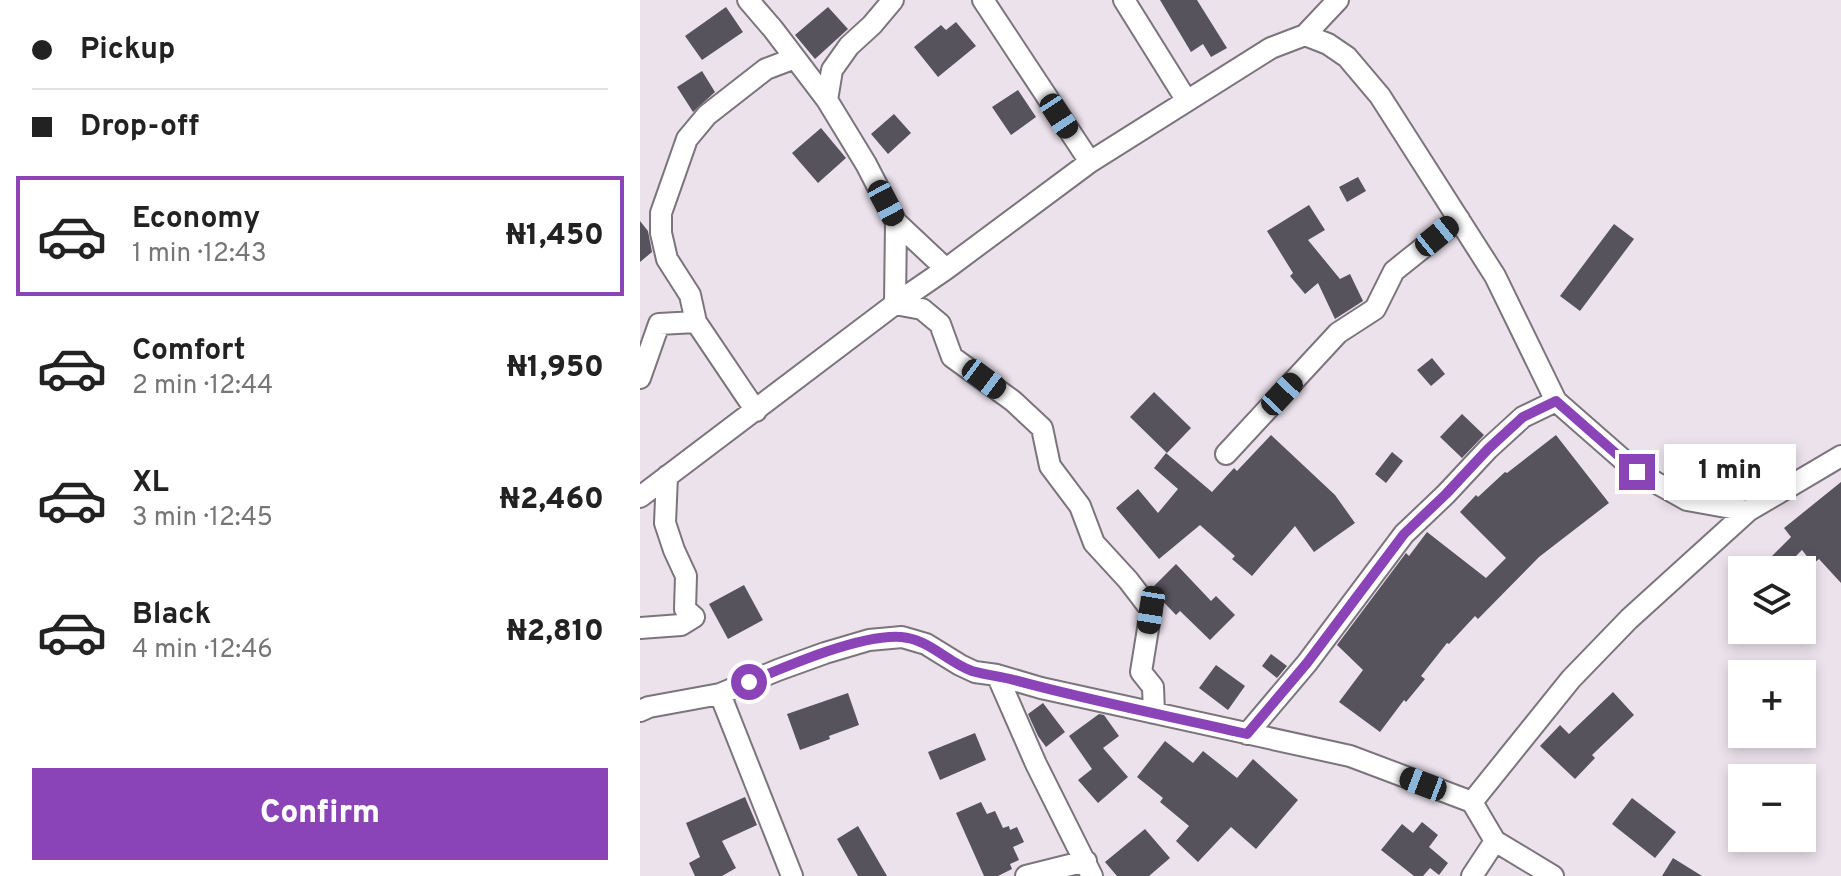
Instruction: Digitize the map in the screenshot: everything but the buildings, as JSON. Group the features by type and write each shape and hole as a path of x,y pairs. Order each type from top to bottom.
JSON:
{"street":[{"path":"748,0 827,100 866,164 896,222 946,269"},
{"path":"827,100 832,70 849,46 893,0"},
{"path":"983,0 1090,162"},
{"path":"1124,0 1187,101"},
{"path":"640,497 895,304 1090,162 1271,48 1305,35 1338,0"},
{"path":"1305,35 1328,44 1347,57 1380,96 1495,276 1556,401 1637,472 1687,500 1748,511"},
{"path":"756,411 696,322 690,295 667,259 661,233 661,213 687,139 707,115 766,69 795,58"},
{"path":"1226,454 1338,333 1375,309 1394,271 1459,219"},
{"path":"895,304 896,222"},
{"path":"895,304 922,309 940,324 952,357 1013,401 1042,428 1050,466 1080,506 1094,543 1151,610 1141,672 1153,687 1154,713"},
{"path":"640,378 659,324 696,322"},
{"path":"1247,734 1307,663 1404,534 1523,417 1556,401"},
{"path":"1472,802 1571,679 1629,619 1748,511 1841,456"},
{"path":"640,628 681,625 694,617 685,609 686,576 665,523 667,476"},
{"path":"640,711 720,694 778,670 869,640 902,637 926,644 975,672 1350,756 1472,802 1495,841 1548,875"},
{"path":"997,675 1036,764 1089,868 1026,876"},
{"path":"720,694 792,876"},
{"path":"1472,876 1495,841"}],"route":[{"path":"749,682 869,640 902,637 926,644 975,672 1247,734 1307,663 1404,534 1523,417 1556,401 1637,472"}]}
